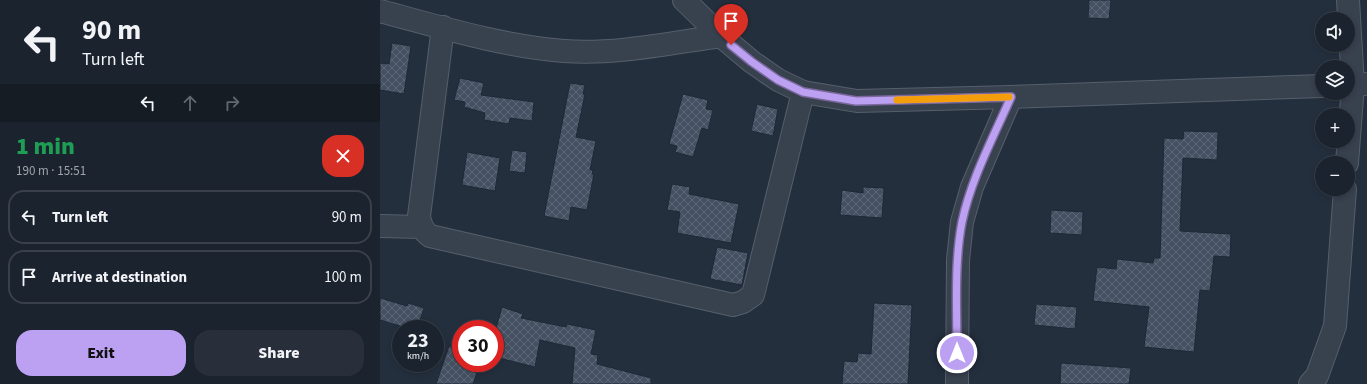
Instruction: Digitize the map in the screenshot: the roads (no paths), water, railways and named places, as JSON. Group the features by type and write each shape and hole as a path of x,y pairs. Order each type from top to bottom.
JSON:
{"street":[{"path":"684,0 721,36 752,62 778,80 803,92 856,101 1315,86"},
{"path":"1348,0 1356,84 1348,156"},
{"path":"380,11 443,28 519,45 564,51 608,51 721,36"},
{"path":"443,28 419,216 421,227 425,232 430,236 733,305 743,302 752,295 803,92"},
{"path":"957,384 958,260 962,222 972,187 1011,97"},
{"path":"1310,384 1317,376 1335,326 1344,196"},
{"path":"380,226 421,227"}]}
